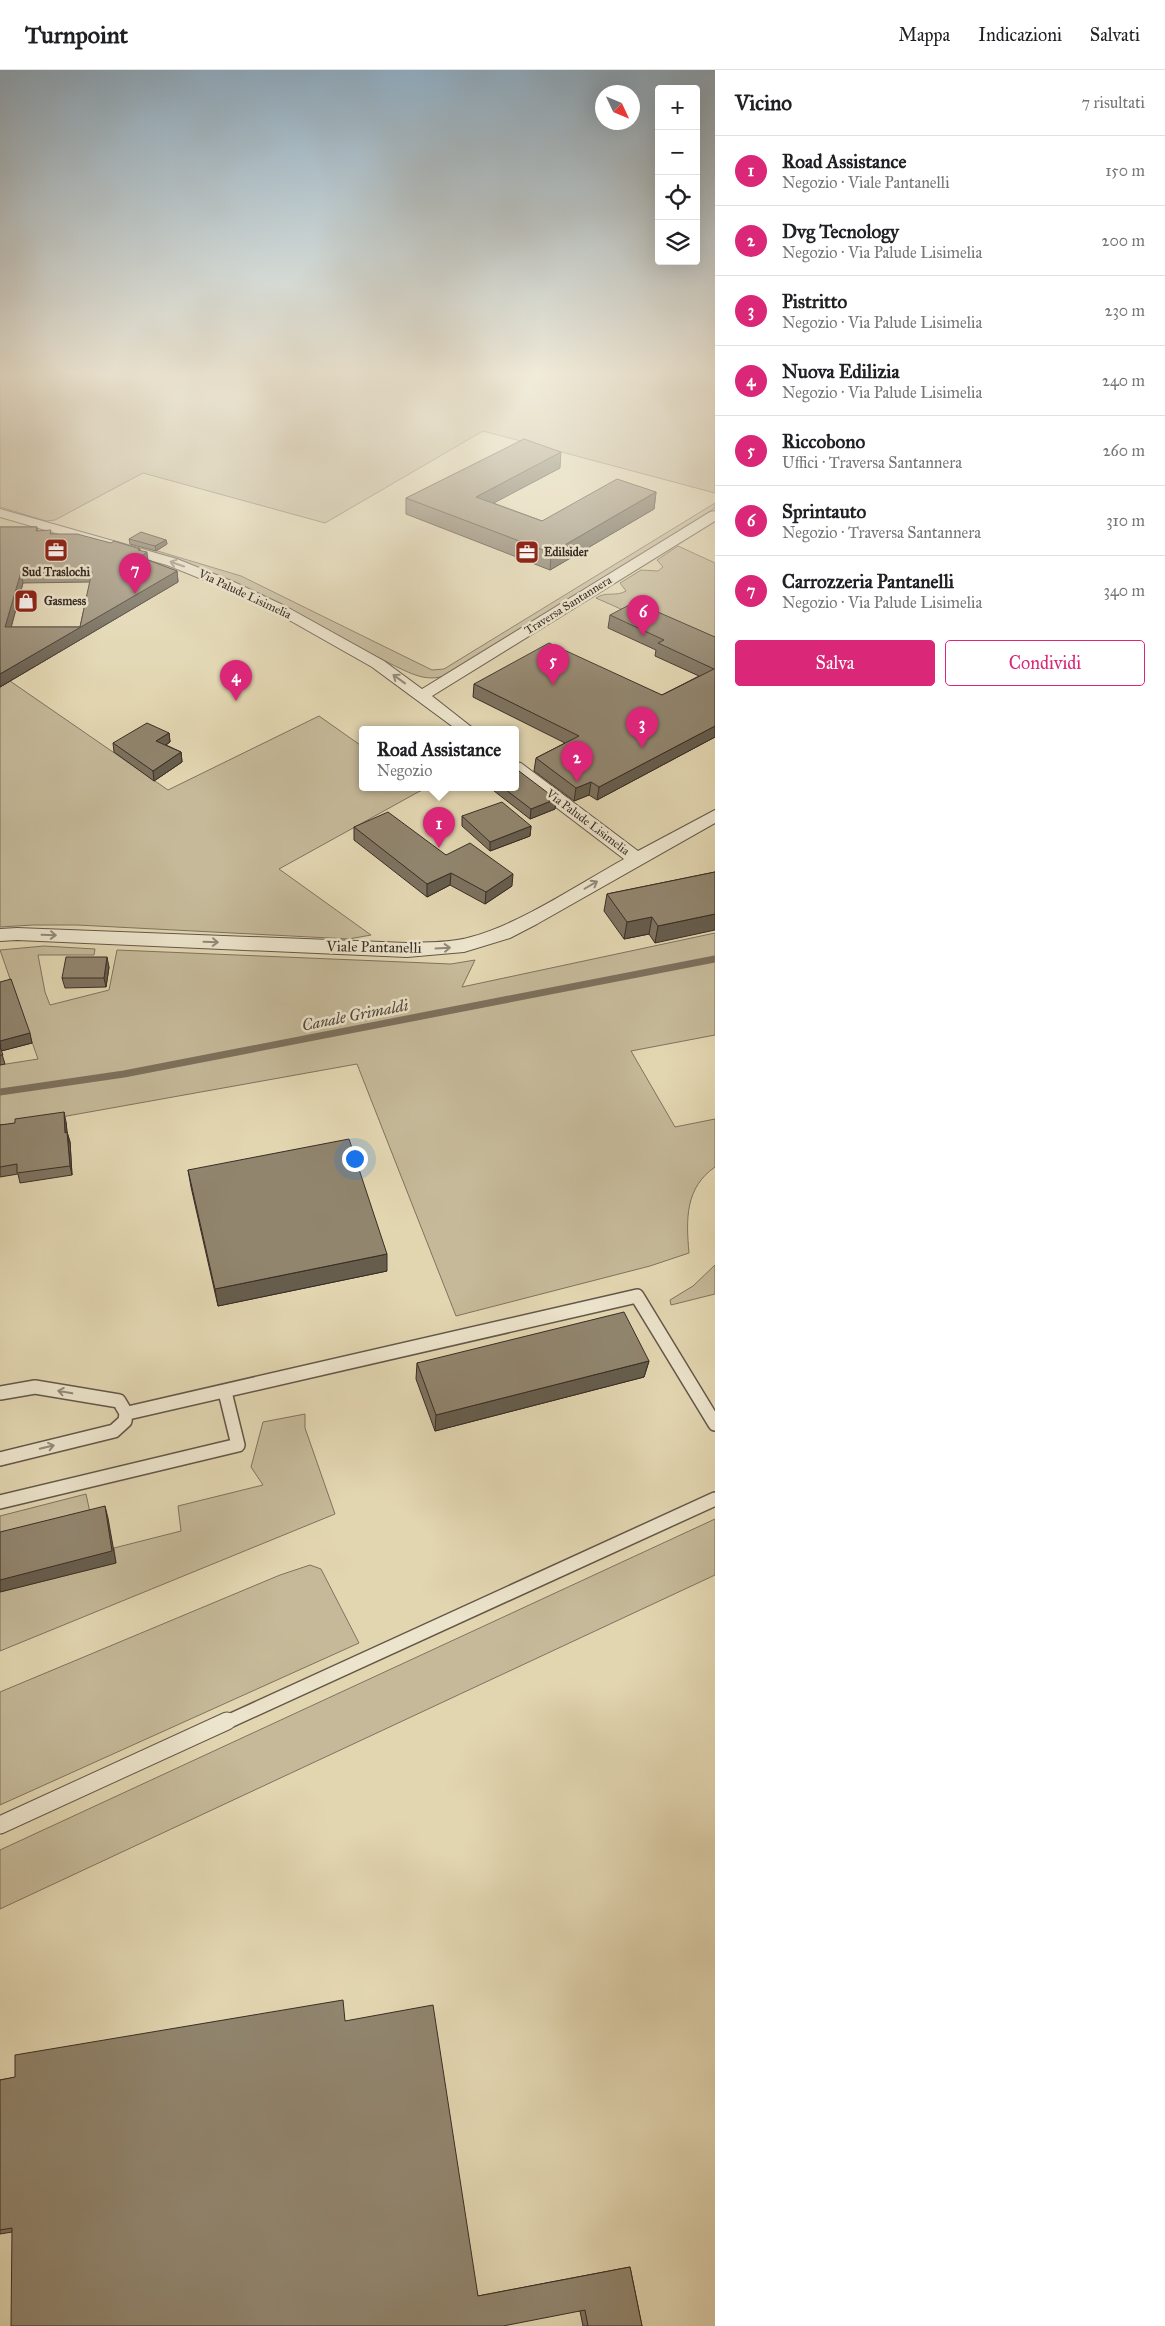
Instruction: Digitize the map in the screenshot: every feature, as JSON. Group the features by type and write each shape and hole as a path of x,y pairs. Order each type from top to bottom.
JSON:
{"street":[{"name":"Via Palude Lisimelia","path":"0,513 203,573 280,609 378,664 462,726"},
{"name":"Traversa Santannera","path":"421,696 715,515"},
{"name":"Via Palude Lisimelia","path":"519,770 636,859"},
{"name":"Viale Pantanelli","path":"0,935 17,934 407,950 454,947 475,943 512,929 715,814"}],"lane":[{"path":"128,1414 637,1296 715,1424"},
{"path":"0,1393 35,1387 119,1401 128,1414"},
{"path":"0,1502 238,1445 225,1392"},
{"path":"0,1459 114,1431 122,1426 128,1414"},
{"path":"0,1826 715,1499"}],"shaded area":[{"path":"0,480 129,480 55,520 46,521 0,507"},
{"path":"169,480 398,480 325,523"},
{"path":"667,480 715,480 715,493"},
{"path":"715,503 715,508 447,675 432,678 418,676 405,671 214,574 131,547 131,543 241,576 432,670 444,669"},
{"path":"678,546 715,563 715,649 713,650 596,598 626,591 620,583 641,570 658,571 663,567 657,560"},
{"path":"10,681 168,790 319,716 359,744 359,791 420,791 279,869 371,935 349,939 77,925 0,927 0,687"},
{"path":"715,933 715,1035 631,1051 675,1127 715,1119 715,1167 705,1175 693,1194 688,1216 689,1253 650,1266 456,1316 357,1064 0,1128 0,1065 38,1059 0,950 44,946 95,949 94,955 38,955 45,992 50,1005 109,990 117,950 451,964 475,960 462,987"},
{"path":"715,1265 715,1294 671,1305 670,1300 693,1286"},
{"path":"305,1414 305,1428 335,1514 0,1651 0,1592 116,1563 114,1548 181,1531 178,1506 263,1485 251,1467 263,1422"},
{"path":"86,1494 91,1517 0,1534 0,1516"},
{"path":"715,1519 715,1575 0,1909 0,1850"},
{"path":"310,1565 321,1569 359,1643 0,1805 0,1692 280,1575"}],"building":[{"path":"441,480 508,480 476,497 542,521 615,480 621,480 656,492 551,553 406,498"},
{"path":"0,527 37,527 36,531 51,530 50,534 77,534 111,543 114,541 147,552 140,557 177,571 0,674","holes":["92,571 80,627 5,627 21,572"]},
{"path":"141,532 166,540 155,546 129,539"},
{"path":"635,602 715,637 715,726 599,787 591,782 576,788 536,758 579,736 474,684 549,643 662,695 714,669 658,643 664,640 610,615"},
{"path":"147,723 169,733 156,741 181,752 153,771 113,743"},
{"path":"519,771 556,799 531,809 507,791 519,791"},
{"path":"502,802 531,826 490,842 462,816"},
{"path":"388,812 446,855 470,843 513,874 486,892 451,873 427,884 354,827"},
{"path":"715,872 715,914 658,926 652,917 627,922 607,894"},
{"path":"66,957 107,957 104,978 62,978"},
{"path":"11,979 30,1033 0,1041 0,982"},
{"path":"64,1112 70,1166 17,1173 17,1164 0,1167 0,1125 15,1123 15,1119"},
{"path":"349,1139 387,1254 215,1289 188,1170"},
{"path":"624,1312 649,1361 436,1415 417,1363"},
{"path":"105,1506 112,1551 0,1580 0,1532"},
{"path":"343,2000 345,2021 433,2005 478,2296 630,2267 642,2326 588,2326 585,2310 503,2326 11,2326 12,2228 0,2230 0,2080 15,2077 15,2055"}],"waterway":[{"name":"Canale Grimaldi","path":"0,1092 124,1074 715,959"}],"place":[{"name":"Sud Traslochi","path":"56,550"},
{"name":"Edilsider","path":"527,552"},
{"name":"Carrozzeria Pantanelli","path":"135,594"},
{"name":"Gasmess","path":"26,601"},
{"name":"Sprintauto","path":"643,636"},
{"name":"Riccobono","path":"553,685"},
{"name":"Nuova Edilizia","path":"236,701"},
{"name":"Pistritto","path":"642,748"},
{"name":"Dvg Tecnology","path":"577,782"},
{"name":"Road Assistance","path":"439,848"}]}
